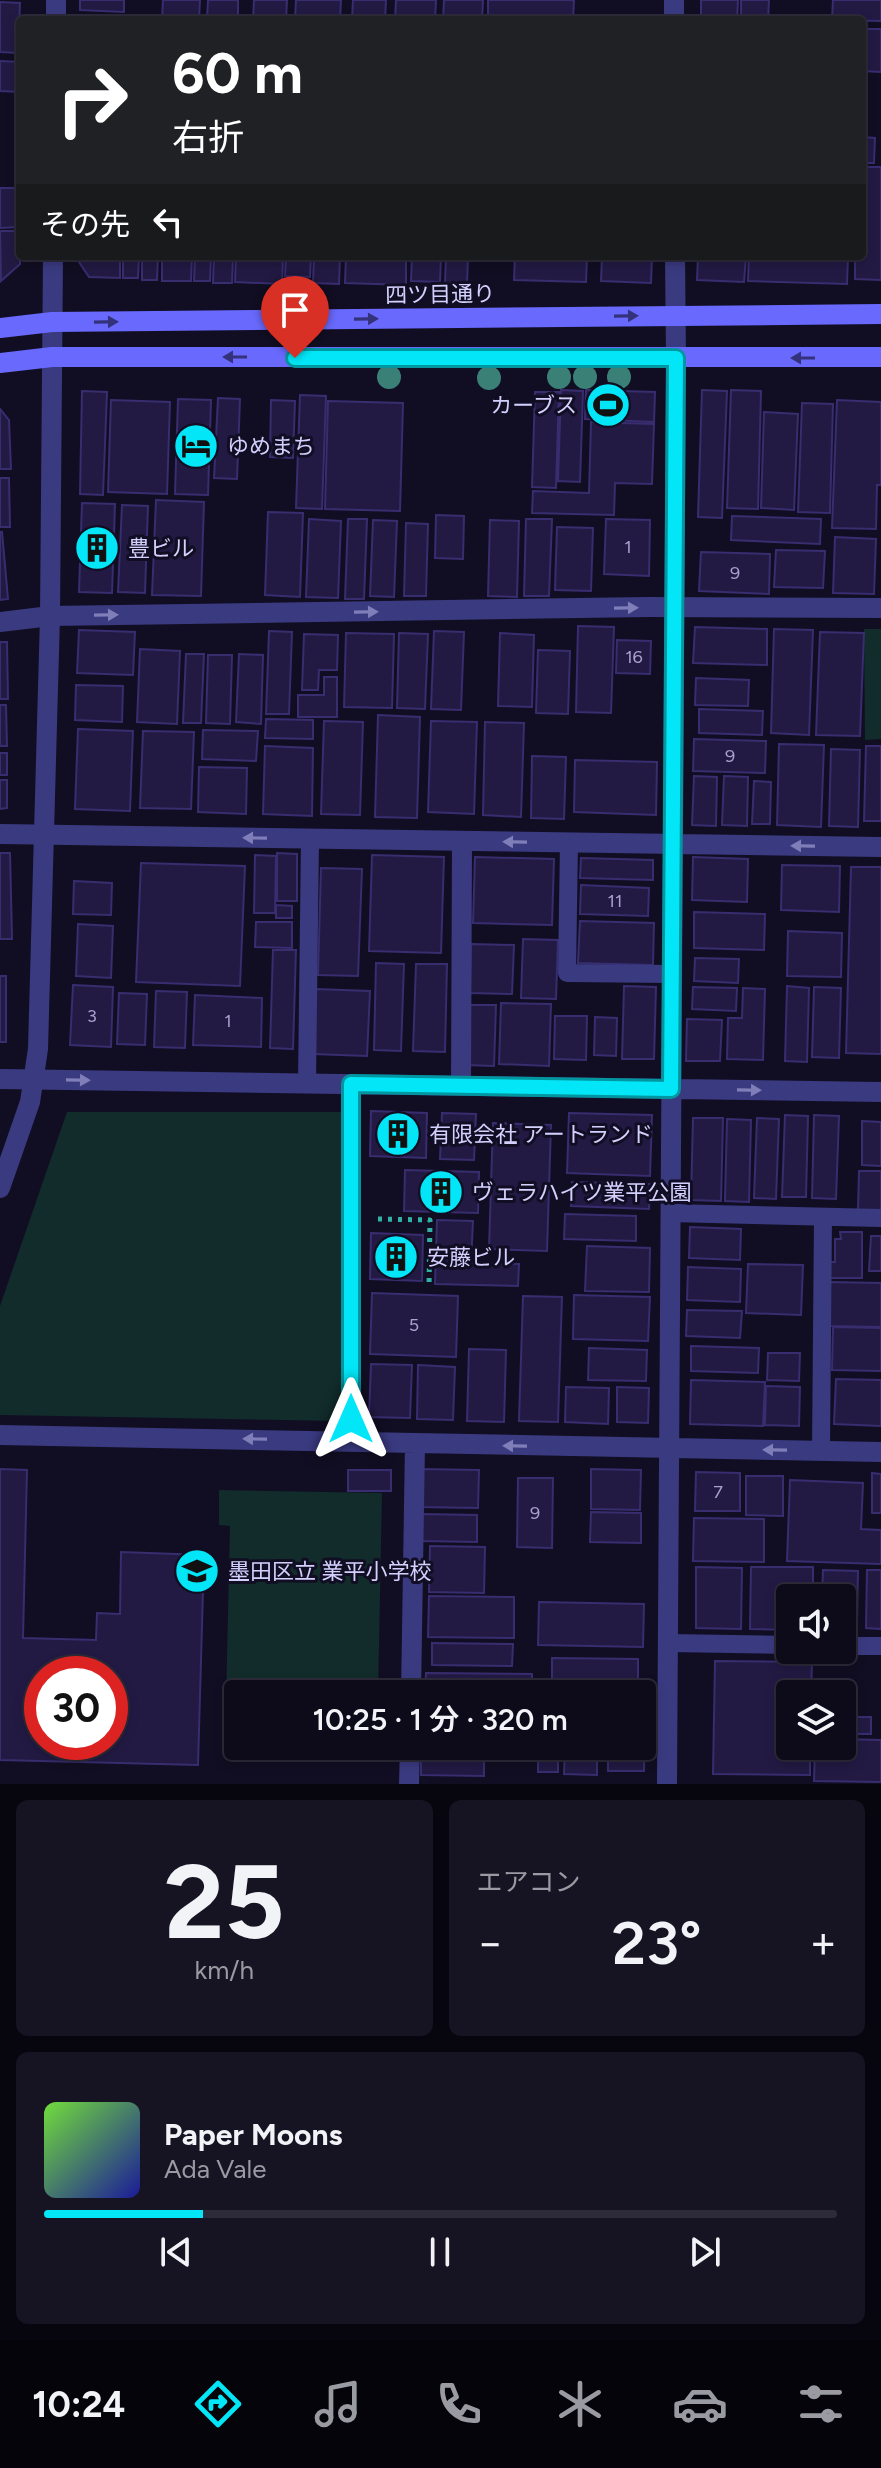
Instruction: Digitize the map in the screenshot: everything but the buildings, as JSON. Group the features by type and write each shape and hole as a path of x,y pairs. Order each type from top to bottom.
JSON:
{"main road":[{"name":"四ツ目通り","path":"0,328 52,322 881,314"},
{"path":"0,363 52,357 881,357"}],"street":[{"path":"0,1188 30,1102 40,1018 50,616 53,260"},
{"path":"667,1784 675,260"},
{"path":"0,622 50,616 674,607 881,608"},
{"path":"0,834 881,847"},
{"path":"461,1086 462,841"},
{"path":"0,1079 881,1092"},
{"path":"351,1084 351,1441"},
{"path":"0,1435 881,1452"},
{"path":"411,1680 415,1444"},
{"path":"409,1784 410,1760"}],"lane":[{"path":"307,1083 310,839"},
{"path":"569,842 567,973 672,974"},
{"path":"670,1213 881,1218"},
{"path":"821,1451 823,1217"},
{"path":"668,1643 776,1645"},
{"path":"856,1646 881,1646"}],"path":[{"path":"351,1218 430,1220 429,1287"}],"green space":[{"path":"864,629 881,629 881,739 865,740"},
{"path":"67,1112 341,1112 341,1421 0,1415 0,1306"},
{"path":"219,1490 382,1493 378,1680 226,1680 230,1526 219,1525"}],"place":[{"name":"カーブス","path":"608,405"},
{"name":"ゆめまち","path":"196,446"},
{"name":"豊ビル","path":"97,548"},
{"name":"有限会社 アートランド","path":"398,1134"},
{"name":"ヴェラハイツ業平公園","path":"441,1192"},
{"name":"安藤ビル","path":"396,1257"},
{"name":"墨田区立 業平小学校","path":"197,1571"}],"route":[{"path":"295,358 676,358 671,1089 351,1084 351,1419"}]}
